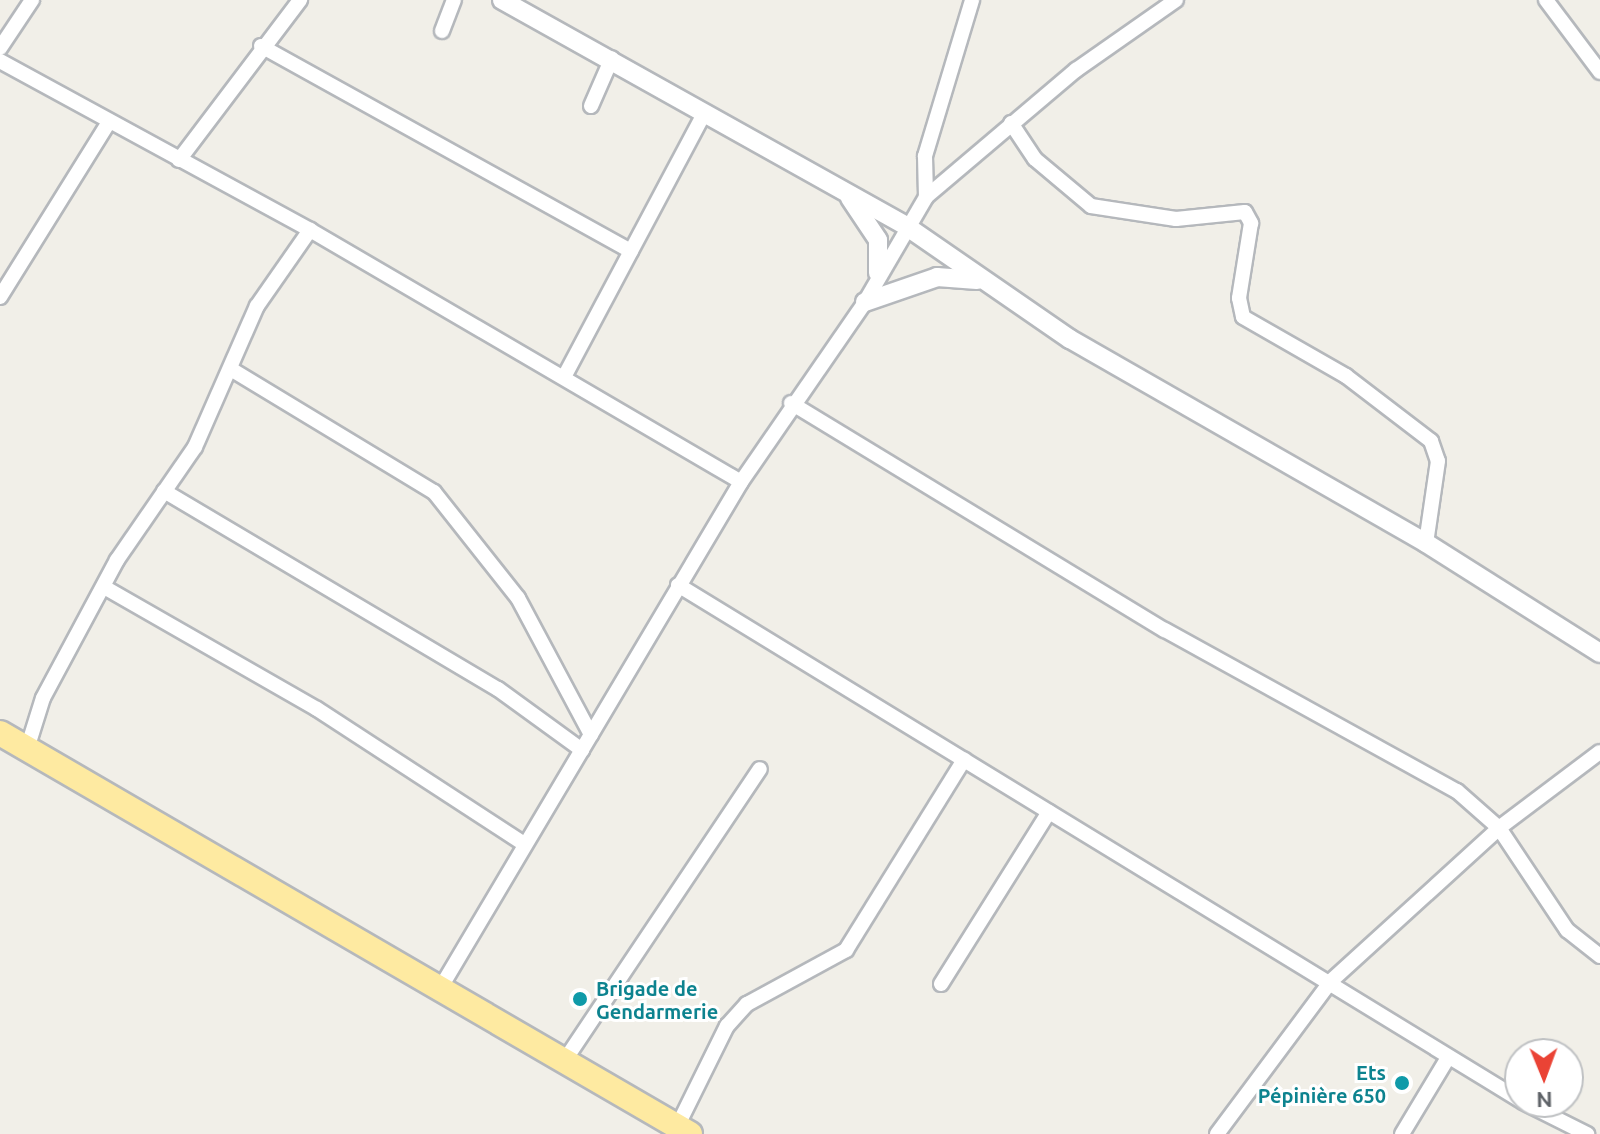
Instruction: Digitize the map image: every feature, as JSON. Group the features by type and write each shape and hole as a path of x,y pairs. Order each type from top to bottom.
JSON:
{"highway":[{"path":"0,733 684,1130"}],"street":[{"path":"0,48 32,0"},
{"path":"179,160 261,46 300,0"},
{"path":"442,31 454,0"},
{"path":"502,0 612,58 704,114 906,226 978,280 1426,543 1600,653"},
{"path":"926,197 925,156 972,0"},
{"path":"441,987 741,482 791,403 865,302 878,273 926,197 1011,123 1176,0"},
{"path":"1546,0 1600,72"},
{"path":"261,46 631,251"},
{"path":"591,106 612,58"},
{"path":"0,61 310,230 741,482"},
{"path":"564,377 704,114"},
{"path":"0,297 109,122"},
{"path":"1011,123 1035,159 1091,206 1176,219 1245,212 1251,223 1239,298 1243,317 1346,376 1431,441 1438,461 1426,543"},
{"path":"849,195 878,240 878,273"},
{"path":"27,749 43,698 104,587 234,371 257,306 310,230"},
{"path":"865,302 937,277 978,280"},
{"path":"234,371 434,492 518,598 591,735"},
{"path":"791,403 1165,630 1425,771 1499,828 1567,930 1600,956"},
{"path":"164,491 498,689 582,750"},
{"path":"678,585 1331,981 1446,1061 1504,1092"},
{"path":"104,587 317,709 524,844"},
{"path":"1217,1134 1331,981 1499,828 1600,752"},
{"path":"684,1130 727,1026 747,1004 846,950 964,760"},
{"path":"565,1060 760,769"},
{"path":"941,984 1049,812"},
{"path":"1402,1134 1446,1061"},
{"path":"1555,1118 1587,1134"}],"place":[{"name":"Brigade de Gendarmerie","path":"580,999"},
{"name":"Ets Pépinière 650","path":"1402,1083"}]}
